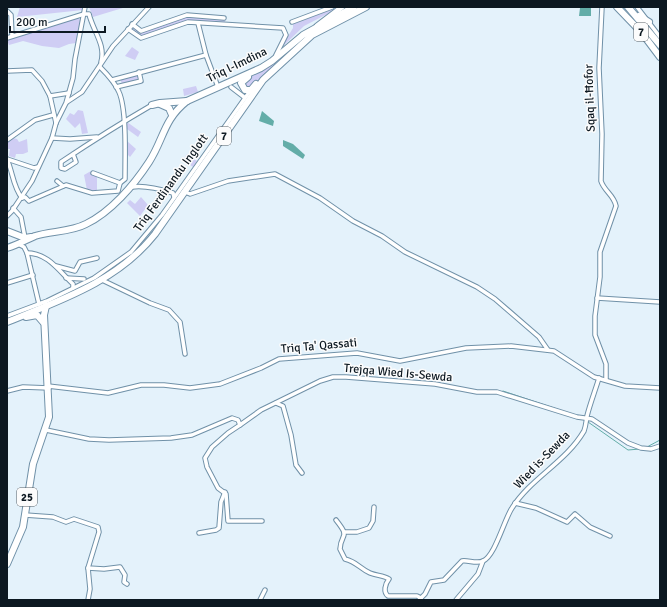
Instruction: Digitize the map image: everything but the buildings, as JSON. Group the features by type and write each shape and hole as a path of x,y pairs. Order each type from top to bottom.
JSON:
{"main road":[{"path":"317,26 342,7"},
{"name":"Triq l-Imdina","path":"187,101 217,86 246,75 273,60 303,35 354,7"},
{"name":"7","path":"7,323 102,280 123,266 146,246 264,80 300,44 312,35 366,7"},
{"path":"613,7 619,8"},
{"path":"628,7 636,10 649,22"},
{"name":"7","path":"619,8 660,50"},
{"name":"7","path":"619,8 642,33 660,57"},
{"path":"636,10 660,45"},
{"path":"273,60 241,83 245,90 251,90 288,53 300,44"},
{"path":"152,105 187,101"},
{"path":"7,232 25,238 86,224 102,214 143,171 153,156 172,115 187,101"},
{"path":"152,105 167,105 171,110 172,115"},
{"path":"7,248 35,236"},
{"name":"25","path":"7,564 20,537 33,464 46,430 49,417 49,387 44,326 44,311 46,306"},
{"path":"7,323 32,315 40,317 44,326"}],"street":[{"path":"7,216 22,198 52,138 56,123 66,103 82,16 86,7"},
{"path":"66,103 82,92 100,67 105,51 113,46 148,7"},
{"path":"292,22 332,7"},
{"name":"Sqaq il-Ħofor","path":"597,298 600,252 616,206 612,195 604,188 601,181 602,134 599,68 602,7"},
{"path":"7,11 11,15 12,36"},
{"path":"132,24 141,31 187,15 224,18"},
{"path":"7,38 82,16 91,22 105,51"},
{"path":"128,29 141,38 188,22 284,29 286,35 273,60"},
{"path":"649,22 660,38"},
{"path":"198,23 206,55 217,86"},
{"path":"112,80 206,55"},
{"path":"7,159 13,172 16,190 22,198 25,197 29,201 63,186 72,186 92,193 116,192 119,189 120,183 125,179 124,121 120,96 116,87 112,80 100,67"},
{"path":"7,71 32,70 42,81 50,96 56,123"},
{"path":"116,87 141,80 139,72"},
{"path":"236,92 237,87 241,83"},
{"path":"231,87 244,97"},
{"name":"Triq Ferdinandu Inglott","path":"73,288 94,278 119,262 138,245 174,197 244,97 251,90"},
{"path":"50,96 69,93"},
{"path":"73,154 76,161 75,164 63,169 59,164 73,154 124,121 152,105"},
{"path":"7,140 35,120 53,115"},
{"path":"52,138 70,139 99,137"},
{"path":"7,159 34,168 38,167"},
{"path":"93,173 120,183"},
{"path":"185,192 190,194 228,181 275,174 320,198 353,221 382,236 405,252 477,287 495,299 539,337 548,350 558,353 594,377 625,386 660,388"},
{"path":"57,181 63,186"},
{"path":"128,187 139,186 163,190 174,193 174,197"},
{"path":"14,208 21,217 25,238"},
{"path":"18,244 24,247 28,253 39,304"},
{"path":"7,316 39,304 73,288 73,284 55,265 38,254 28,253"},
{"path":"74,277 80,262 97,258"},
{"path":"55,265 76,271"},
{"path":"7,283 33,275"},
{"path":"66,278 74,277 84,280"},
{"path":"102,280 150,303 165,307 180,322 185,354"},
{"path":"606,380 606,364 595,335 597,298 660,302"},
{"name":"Triq Ta' Qassati","path":"7,391 24,387 49,387 108,393 141,385 170,385 190,388 220,384 246,372 261,368 282,359 331,356 357,352 400,361 474,347 511,346 548,350"},
{"name":"Trejqa Wied Is-Sewda","path":"225,492 218,488 207,467 206,458 212,447 228,433 261,410 320,381 342,377 434,384 477,392 497,392 578,418 592,419 628,443 641,448 651,449 660,446"},
{"name":"Wied is-Sewda","path":"456,600 478,574 483,561 496,546 504,524 515,503 534,480 552,467 565,454 584,431 599,378"},
{"path":"276,403 281,405 284,409 291,435 296,465 302,473"},
{"path":"46,430 84,439 128,440 187,436 232,418 238,420 240,425"},
{"path":"225,492 229,521 262,522"},
{"path":"199,533 216,530 219,528 221,502 225,492"},
{"path":"515,503 536,508 567,522 575,514 580,512"},
{"path":"344,532 357,532 369,528 373,521 374,507"},
{"path":"575,514 590,527 610,536"},
{"path":"25,515 53,517 66,522 74,519 99,528 88,568 90,590 88,600"},
{"path":"336,520 344,532 344,538 340,549 345,560 352,560 359,567 389,579 386,584 386,592 388,596 417,596 420,599 431,582 444,580 462,561 483,561"},
{"path":"88,568 104,569 120,567 124,574 124,582 127,584"},
{"path":"260,600 265,590"}],"shaded area":[{"path":"20,7 83,7 83,10 17,17"},
{"path":"89,7 126,7 93,17"},
{"path":"339,7 304,26 281,48 293,28 293,24"},
{"path":"580,8 591,8 591,16 579,16"},
{"path":"187,17 225,19 225,22 187,20 141,36 131,29 133,28 141,33"},
{"path":"78,18 81,20 76,43 59,48 42,46 23,41 9,45 7,40"},
{"path":"132,47 139,52 135,60 125,56"},
{"path":"292,47 250,89 243,86 245,80 267,68"},
{"path":"138,74 139,79 122,84 120,79"},
{"path":"196,86 198,92 184,96 183,89"},
{"path":"78,110 83,111 88,133 82,134 80,123 75,128 66,119 70,113 74,115"},
{"path":"262,111 274,121 273,126 259,121"},
{"path":"127,122 141,132 138,137 127,129"},
{"path":"13,138 17,139 19,142 27,139 28,152 16,154 15,158 9,156 10,149 8,149 7,142"},
{"path":"283,140 293,144 305,155 303,159 283,146"},
{"path":"127,141 136,149 130,157 128,155"},
{"path":"187,154 197,161 193,167 183,160"},
{"path":"91,171 92,175 97,176 97,191 87,190 84,175"},
{"path":"141,197 148,205 140,216 127,203 130,200 135,204"}],"waterway":[{"path":"503,391 563,411"},
{"path":"588,422 628,450 640,449"},
{"path":"647,447 660,440"}]}
